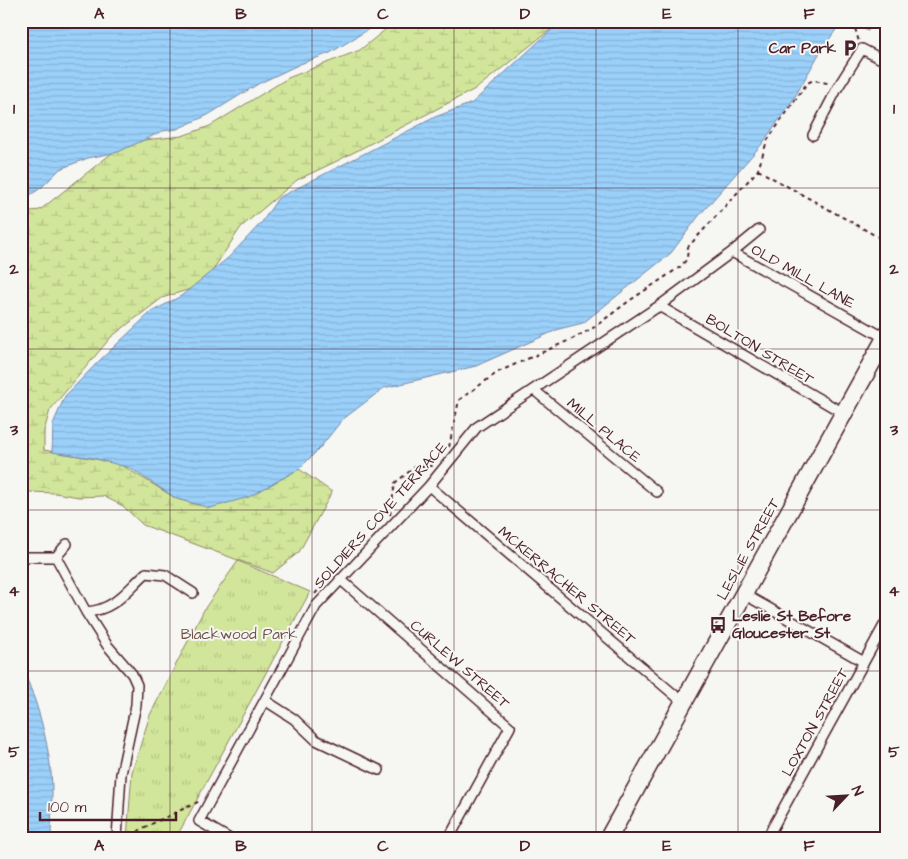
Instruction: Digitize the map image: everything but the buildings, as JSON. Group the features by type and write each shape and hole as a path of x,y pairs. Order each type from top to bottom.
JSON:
{"street":[{"path":"813,136 838,87 862,48 887,62"},
{"name":"SOLDIERS COVE TERRACE","path":"228,838 199,821 316,606 429,486 477,427 660,306 759,230"},
{"name":"OLD MILL LANE","path":"732,252 885,339"},
{"name":"BOLTON STREET","path":"660,306 843,413"},
{"name":"LESLIE STREET","path":"613,838 683,703 885,339 887,327"},
{"name":"MILL PLACE","path":"534,390 657,492"},
{"name":"MCKERRACHER STREET","path":"429,486 669,689 683,703"},
{"path":"21,557 56,556 67,544"},
{"path":"56,556 86,612 107,645 132,674 137,685 136,705 121,774 117,838"},
{"path":"86,612 100,611 114,604 146,573 165,575 193,593"},
{"name":"CURLEW STREET","path":"340,579 510,727 449,838"},
{"path":"743,594 864,662"},
{"name":"LOXTON STREET","path":"767,838 887,620"},
{"path":"266,701 294,719 316,740 379,770"},
{"name":"LESLIE STREET","path":"604,838 683,703"}],"path":[{"path":"853,21 862,48"},
{"path":"758,170 887,242"},
{"path":"133,837 141,829 200,801"}],"green space":[{"path":"396,21 561,21 477,88 297,180 241,227 203,285 162,298 111,337 50,410 44,431 44,450 118,463 177,499 199,505 259,491 299,469 332,492 299,552 273,573 143,525 123,506 103,496 79,497 55,493 30,492 21,488 21,212 40,210 112,153 144,140 182,136 210,126 288,78 360,50"},
{"path":"856,21 873,21 868,31 856,26"},
{"name":"Blackwood Park","path":"238,561 310,592 176,838 127,838 132,772 150,715 205,608"}],"water":[{"path":"21,21 382,21 330,53 300,64 258,84 208,115 177,129 163,131 118,152 88,158 60,169 41,188 21,201"},
{"path":"561,21 842,21 819,54 793,100 762,144 698,217 671,253 583,323 559,329 476,366 384,388 342,420 319,449 299,469 249,497 210,508 177,499 130,468 93,458 52,452 53,424 65,396 151,312 181,296 229,257 262,222 278,198 435,117 472,103"},
{"path":"21,667 38,711 50,761 52,791 51,838 21,838"}],"place":[{"name":"Car Park","path":"850,48"},
{"name":"Leslie St Before Gloucester St","path":"718,625"}]}
